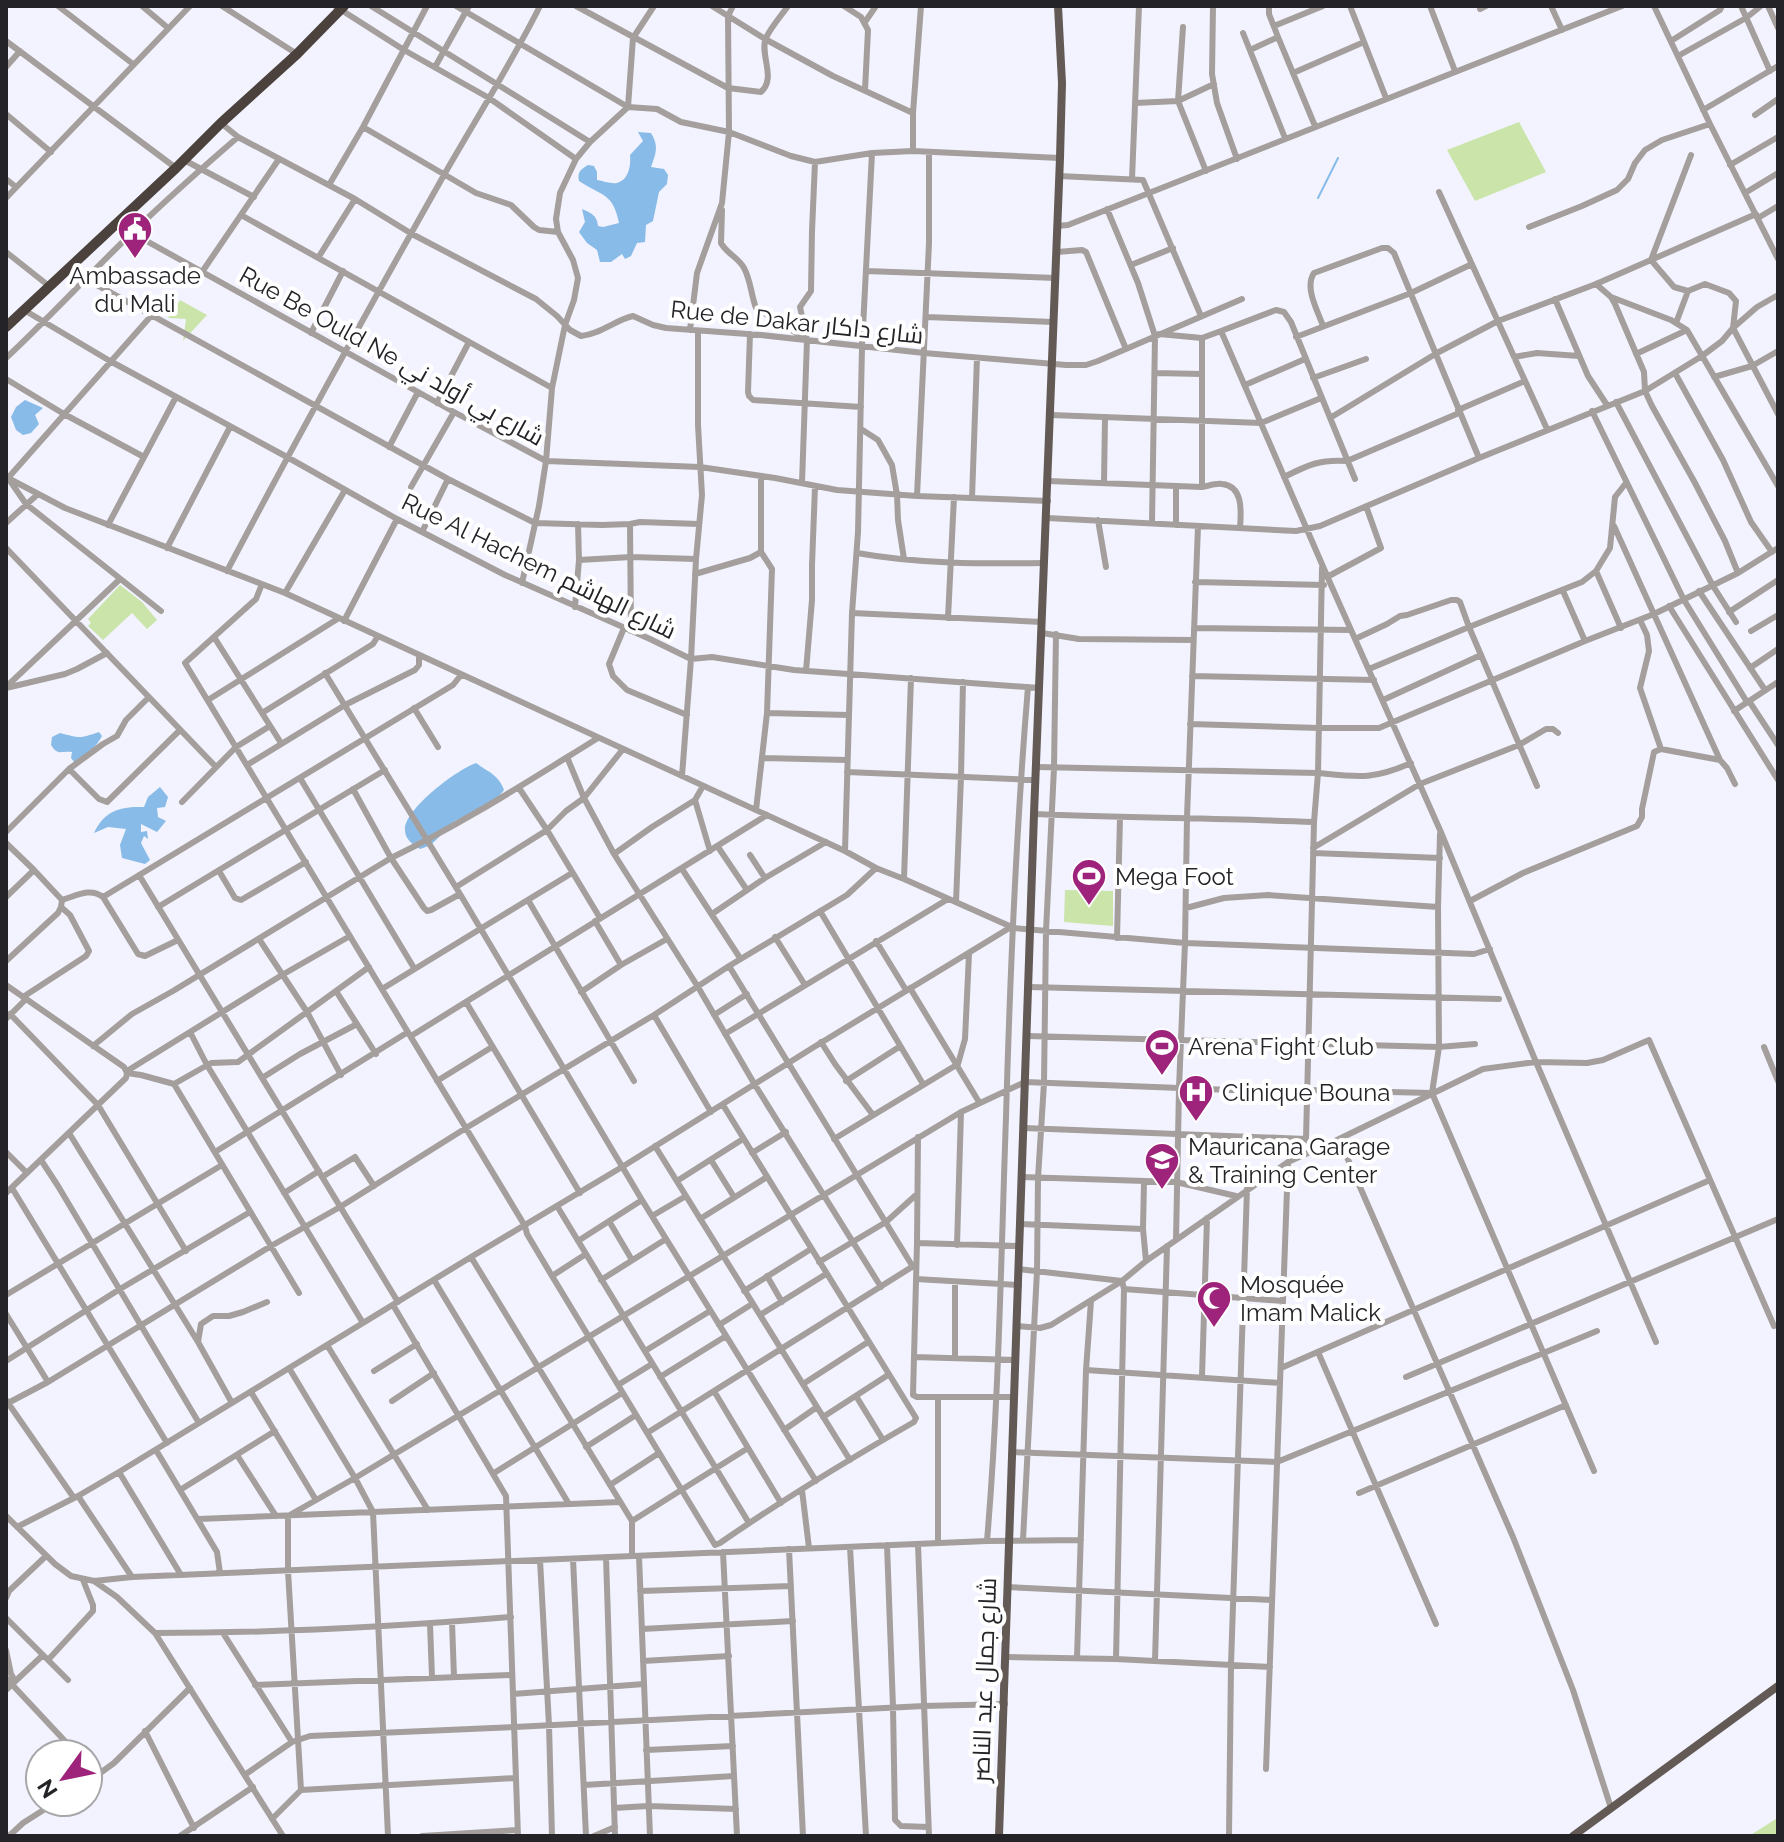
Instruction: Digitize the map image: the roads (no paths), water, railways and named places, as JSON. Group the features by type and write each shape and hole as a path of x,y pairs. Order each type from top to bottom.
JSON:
{"highway":[{"path":"6,327 297,54 340,7"}],"main road":[{"name":"شارع جمال عبد الناصر","path":"999,1836 1034,814 1057,252 1062,83 1058,6"},
{"path":"1573,1836 1778,1686"},
{"name":"شارع جمال عبد الناصر","path":"992,1836 999,1822"}],"street":[{"path":"58,6 133,64"},
{"path":"142,6 168,28"},
{"path":"6,198 190,6"},
{"path":"222,6 297,54"},
{"path":"371,6 590,142"},
{"path":"329,185 427,6"},
{"path":"456,6 467,9 628,107 651,108 681,122 729,132 791,156 815,162 872,153 913,151 1060,158"},
{"path":"227,571 287,457 540,6"},
{"path":"576,6 728,88 761,92 765,90 768,78 765,39 788,6"},
{"path":"522,583 546,461 552,388 578,278 573,260 558,232 556,219 560,193 576,159 628,107 633,38 654,6"},
{"path":"712,6 765,39 913,113"},
{"path":"733,6 728,16 729,132 721,243 723,249 739,260 746,270 756,308 807,340"},
{"path":"844,6 861,17 868,30 865,90"},
{"path":"865,22 876,6"},
{"path":"913,151 921,6"},
{"path":"1132,179 1139,6"},
{"path":"1213,6 1214,84 1217,103 1237,159"},
{"path":"1269,6 1278,37 1315,126"},
{"path":"1274,26 1323,6"},
{"path":"1350,6 1386,98"},
{"path":"1551,6 1562,30"},
{"path":"1057,226 1068,225 1622,6"},
{"path":"1654,6 1730,165 1776,247 1778,259"},
{"path":"1671,41 1722,6"},
{"path":"1741,6 1770,71"},
{"path":"1678,56 1746,18 1761,6"},
{"path":"1768,6 1778,28"},
{"path":"340,7 404,50 489,98 576,159"},
{"path":"1440,8 1432,9 1455,71"},
{"path":"435,67 467,9"},
{"path":"1183,27 1178,101 1206,171"},
{"path":"1243,33 1285,138"},
{"path":"1250,50 1278,37"},
{"path":"6,41 94,108 180,164 199,169 254,197"},
{"path":"1293,73 1364,42"},
{"path":"6,67 20,51"},
{"path":"1703,110 1778,66"},
{"path":"1135,103 1178,101 1214,84"},
{"path":"1755,115 1778,99"},
{"path":"6,114 51,152"},
{"path":"221,123 238,137 536,299 565,325"},
{"path":"1529,227 1617,190 1628,179 1645,150 1662,140 1710,124"},
{"path":"363,127 476,193 507,202 539,230 558,232"},
{"path":"6,358 132,232 238,137"},
{"path":"1730,165 1778,137"},
{"path":"917,496 926,317 929,152"},
{"path":"845,851 862,347 872,153"},
{"path":"1651,260 1691,155"},
{"path":"202,272 279,159"},
{"path":"802,483 807,340 800,307 811,291 815,162"},
{"path":"1745,193 1778,173"},
{"path":"1059,176 1143,180 1201,316"},
{"path":"6,179 16,187"},
{"path":"1439,192 1547,429"},
{"path":"318,258 355,199"},
{"path":"682,776 702,495 693,295 697,273 722,203"},
{"path":"1330,418 1437,353 1498,321 1596,284 1778,206"},
{"path":"1107,209 1157,335 1152,523"},
{"path":"241,215 552,388"},
{"name":"Rue Be Ould Ne شارع بي أولد ني","path":"116,224 546,461 700,467 858,492 1048,501"},
{"path":"1131,265 1173,248"},
{"path":"1323,326 1311,289 1310,280 1314,273 1382,248 1394,253 1479,458"},
{"path":"6,252 49,286"},
{"path":"1057,252 1086,252 1126,349"},
{"path":"1651,260 1674,287 1688,291 1705,284 1729,293 1736,301 1733,328 1778,414"},
{"path":"1296,337 1411,293 1472,264"},
{"path":"68,269 315,407 535,523 699,524"},
{"path":"311,333 343,271"},
{"path":"866,271 1056,278"},
{"path":"1596,284 1611,297 1687,330 1778,486"},
{"path":"1676,323 1688,291"},
{"path":"1047,518 1307,530 1645,391 1702,356 1757,307 1778,295"},
{"path":"1611,297 1644,372 1645,391 1707,506 1738,573"},
{"name":"Rue de Dakar شارع داكار","path":"565,325 581,336 633,316 653,325 694,330 1072,366 1086,365 1242,299"},
{"path":"1555,299 1588,376 1607,405"},
{"name":"Rue Al Hachem شارع الهاشم","path":"24,310 110,361 397,519 522,583 691,659 712,657 806,671 1040,688"},
{"path":"1157,335 1202,338 1276,310 1284,312 1291,322 1355,479"},
{"path":"7,477 151,316"},
{"path":"926,317 1053,322"},
{"path":"1636,354 1687,330"},
{"path":"1221,331 1440,830 1656,1342"},
{"path":"750,334 750,399 861,407"},
{"path":"1202,338 1202,487"},
{"path":"437,403 469,342"},
{"path":"1714,377 1752,366 1778,351"},
{"path":"1514,357 1537,353 1579,356"},
{"path":"972,498 977,358"},
{"path":"1245,385 1305,359"},
{"path":"1313,378 1366,359"},
{"path":"1155,373 1202,374"},
{"path":"1190,724 1379,728 1654,614 1738,573 1775,550 1751,522 1723,460 1675,373"},
{"path":"6,379 144,457"},
{"path":"1284,477 1309,464 1328,460 1347,461 1525,381"},
{"path":"389,447 418,392"},
{"path":"108,525 176,397"},
{"path":"1051,415 1261,423 1321,398"},
{"path":"1616,402 1713,586 1736,622"},
{"path":"1592,411 1684,600 1778,745"},
{"path":"411,487 454,412"},
{"path":"1104,483 1105,417"},
{"path":"167,548 230,427"},
{"path":"861,429 878,440 892,465 904,559"},
{"path":"756,810 767,713 772,569 761,552 761,476"},
{"path":"7,477 65,508 285,593 826,842 876,868 1013,927 1185,943 1474,954 1490,949"},
{"path":"7,477 26,504 161,611"},
{"path":"422,532 448,479"},
{"path":"1048,481 1202,487 1222,484 1231,487 1241,501 1240,528"},
{"path":"1369,669 1582,582 1596,571 1610,548 1615,497 1626,483"},
{"path":"1176,486 1176,525"},
{"path":"806,671 812,600 815,487"},
{"path":"285,593 345,490"},
{"path":"6,523 38,494"},
{"path":"948,618 954,497"},
{"path":"1327,577 1381,548 1366,506"},
{"path":"208,700 341,619 397,519"},
{"path":"1098,520 1106,567"},
{"path":"1612,523 1720,760 1735,784"},
{"path":"575,607 578,524"},
{"path":"630,524 628,629 609,664 613,676 627,690 687,715"},
{"path":"1176,1240 1188,771 1198,526"},
{"path":"6,548 216,767"},
{"path":"695,574 761,552"},
{"path":"857,553 950,562 1044,563"},
{"path":"579,560 631,557 696,559"},
{"path":"1306,1139 1322,565"},
{"path":"1596,571 1621,628"},
{"path":"6,688 120,579"},
{"path":"1729,612 1778,580"},
{"path":"1195,582 1331,585"},
{"path":"262,584 256,599 185,663 715,1545 916,1418 723,1105"},
{"path":"1563,591 1585,641"},
{"path":"1699,591 1765,690"},
{"path":"1355,639 1400,616 1451,600 1460,602 1537,786"},
{"path":"1669,606 1778,780"},
{"path":"852,613 1042,622"},
{"path":"1751,631 1778,615"},
{"path":"1640,620 1647,635 1649,651 1640,688 1661,749"},
{"path":"1194,628 1351,630"},
{"path":"1042,633 1082,639 1193,640"},
{"path":"1023,1540 1039,1225 1056,634"},
{"path":"262,713 373,644 378,636"},
{"path":"214,637 281,743"},
{"path":"1750,668 1778,649"},
{"path":"6,688 65,674 107,653"},
{"path":"247,765 345,705 415,670 419,665 419,655"},
{"path":"1383,700 1481,655"},
{"path":"325,673 482,929 642,1200 816,1481"},
{"path":"103,897 453,685 461,675"},
{"path":"1192,676 1374,680"},
{"path":"904,879 911,678"},
{"path":"956,902 963,682"},
{"path":"1734,711 1778,682"},
{"path":"987,1541 994,1461 1020,779 1028,687"},
{"path":"6,832 69,769 117,736 126,720 149,697"},
{"path":"414,708 438,747"},
{"path":"767,713 849,715"},
{"path":"182,802 236,747 270,726"},
{"path":"1313,850 1420,784 1519,745 1546,729 1558,733"},
{"path":"69,769 99,799 107,802 180,730"},
{"path":"93,1046 132,1014 391,858 519,788 598,738"},
{"path":"353,789 391,858 427,911 547,830 584,798 623,749"},
{"path":"1470,901 1523,873 1637,826 1642,817 1654,752 1661,749 1720,760"},
{"path":"567,757 584,798 614,854 881,1287"},
{"path":"763,758 847,760"},
{"path":"1037,767 1318,773 1363,777 1380,775 1411,763"},
{"path":"158,907 385,770"},
{"path":"847,772 1036,780"},
{"path":"300,778 414,968"},
{"path":"614,854 695,800 703,786"},
{"path":"519,788 572,873 621,965"},
{"path":"695,800 710,851"},
{"path":"1034,814 1314,822"},
{"path":"215,1152 509,976 767,815"},
{"path":"1117,938 1120,817"},
{"path":"1440,830 1439,1047 1432,1093 1594,1471"},
{"path":"712,914 826,842"},
{"path":"6,843 62,904 89,951 24,998 8,1016 98,1105 186,1251"},
{"path":"718,847 747,890"},
{"path":"1313,850 1440,858"},
{"path":"750,855 765,878"},
{"path":"219,871 235,898 241,900 306,862"},
{"path":"132,1577 7,1401 48,1382 610,1042 740,958 847,895 876,868"},
{"path":"682,869 740,958"},
{"path":"6,897 34,870"},
{"path":"382,989 572,873"},
{"path":"139,875 340,1207 506,1496 518,1833 422,1836"},
{"path":"6,961 58,913 62,904 91,891 103,897 138,954 145,956 178,940"},
{"path":"1186,908 1224,898 1268,895 1438,907"},
{"path":"725,1034 948,899"},
{"path":"528,900 634,1081"},
{"path":"820,911 923,1084"},
{"path":"1013,927 119,1472 76,1497 10,1522 71,1576 94,1581 809,1548 1081,1540"},
{"path":"127,1072 350,936"},
{"path":"775,937 805,985"},
{"path":"259,939 307,1012 341,1075"},
{"path":"581,992 667,939"},
{"path":"876,941 958,1064 979,1102"},
{"path":"834,1139 958,1064 965,1039 969,954"},
{"path":"729,966 914,1266"},
{"path":"174,1084 211,1063 238,1062 249,1056 369,967"},
{"path":"6,985 127,1072 126,1078 9,1191 59,1265 167,1443"},
{"path":"1029,987 1499,999"},
{"path":"336,991 376,1054"},
{"path":"714,1015 747,994"},
{"path":"466,1002 580,1193"},
{"path":"654,1015 711,1112"},
{"path":"262,1078 357,1024"},
{"path":"190,1032 363,1323"},
{"path":"1027,1036 1439,1047 1475,1044"},
{"path":"1017,1326 1035,1328 1051,1325 1122,1281 1288,1162 1483,1069 1536,1062 1587,1063 1603,1060 1648,1039 1774,1326"},
{"path":"821,1042 873,1115"},
{"path":"437,1081 492,1047"},
{"path":"846,1081 899,1047"},
{"path":"1764,1047 1778,1081"},
{"path":"127,1072 174,1084 299,1293"},
{"path":"288,1516 918,1137 979,1102 1025,1082 1257,1091 1432,1093"},
{"path":"957,1245 961,1112"},
{"path":"1024,1128 1306,1139 1316,1149"},
{"path":"752,1153 786,1132"},
{"path":"69,1133 198,1342 232,1403"},
{"path":"918,1137 913,1395 938,1398 1014,1397"},
{"path":"677,1181 743,1139"},
{"path":"1339,1139 1513,1537 1573,1690 1611,1808"},
{"path":"655,1146 850,1460"},
{"path":"6,1152 27,1173"},
{"path":"284,1193 355,1157 374,1186"},
{"path":"41,1160 199,1423"},
{"path":"711,1160 734,1197"},
{"path":"1266,1769 1288,1162"},
{"path":"6,1295 222,1165"},
{"path":"700,1219 767,1177"},
{"path":"1022,1177 1176,1182 1236,1197"},
{"path":"1281,1368 1710,1180"},
{"path":"1144,1181 1146,1261"},
{"path":"1229,1836 1231,1665 1247,1189"},
{"path":"819,1262 886,1222 917,1194"},
{"path":"652,1216 686,1196"},
{"path":"578,1241 642,1200"},
{"path":"557,1206 749,1523"},
{"path":"6,1361 250,1212"},
{"path":"1202,1377 1207,1218"},
{"path":"1406,1377 1778,1219"},
{"path":"609,1221 632,1260"},
{"path":"1020,1224 1143,1229"},
{"path":"601,1280 666,1239"},
{"path":"917,1243 1020,1246"},
{"path":"1155,1661 1167,1246"},
{"path":"744,1291 811,1249"},
{"path":"552,1276 586,1254"},
{"path":"471,1257 632,1521 640,1591 650,1836"},
{"path":"647,1433 914,1266"},
{"path":"1018,1269 1122,1281"},
{"path":"760,1315 826,1274"},
{"path":"767,1276 782,1302"},
{"path":"916,1279 1019,1285"},
{"path":"434,1280 569,1504"},
{"path":"1116,1659 1122,1281"},
{"path":"955,1282 955,1358"},
{"path":"1124,1289 1283,1301"},
{"path":"1077,1658 1091,1301"},
{"path":"198,1342 201,1324 213,1316 229,1316 267,1302"},
{"path":"719,1325 752,1304"},
{"path":"645,1351 710,1311"},
{"path":"6,1314 48,1382"},
{"path":"1012,1452 1277,1462 1597,1331"},
{"path":"660,1377 726,1336"},
{"path":"803,1384 868,1342"},
{"path":"374,1371 417,1344"},
{"path":"327,1345 428,1510"},
{"path":"1318,1352 1436,1624"},
{"path":"914,1357 1016,1360"},
{"path":"618,1385 652,1364"},
{"path":"289,1368 373,1512 388,1836"},
{"path":"1086,1370 1280,1383"},
{"path":"392,1401 434,1373"},
{"path":"823,1417 888,1375"},
{"path":"714,1391 781,1503"},
{"path":"251,1392 316,1500"},
{"path":"494,1473 622,1393"},
{"path":"856,1396 883,1440"},
{"path":"938,1398 938,1543"},
{"path":"1359,1493 1566,1405"},
{"path":"784,1430 817,1407"},
{"path":"586,1447 636,1415"},
{"path":"180,1490 275,1431"},
{"path":"632,1521 748,1448"},
{"path":"156,1450 217,1552 220,1573"},
{"path":"610,1485 659,1453"},
{"path":"237,1455 276,1516"},
{"path":"119,1472 181,1575"},
{"path":"802,1490 809,1548"},
{"path":"198,1519 620,1502"},
{"path":"288,1516 295,1741 301,1790"},
{"path":"918,1544 929,1836"},
{"path":"887,1545 895,1820 901,1826 928,1827"},
{"path":"850,1547 866,1836"},
{"path":"789,1549 803,1836"},
{"path":"723,1552 737,1836"},
{"path":"6,1598 9,1591 46,1556"},
{"path":"606,1557 615,1836"},
{"path":"573,1559 586,1836"},
{"path":"540,1560 552,1836"},
{"path":"6,1690 93,1611 83,1580"},
{"path":"94,1581 117,1597 155,1633 283,1836"},
{"path":"640,1591 791,1586"},
{"path":"1007,1587 1272,1600"},
{"path":"155,1633 291,1631 511,1617"},
{"path":"6,1618 68,1680"},
{"path":"642,1629 793,1621"},
{"path":"452,1622 454,1677"},
{"path":"430,1624 432,1677"},
{"path":"223,1633 295,1741"},
{"path":"6,1650 14,1682 63,1738"},
{"path":"643,1661 729,1656"},
{"path":"1006,1657 1270,1667"},
{"path":"255,1685 512,1675"},
{"path":"6,1678 14,1682"},
{"path":"513,1694 644,1684"},
{"path":"104,1771 190,1688"},
{"path":"246,1774 295,1741 315,1736 1005,1704"},
{"path":"145,1731 194,1828"},
{"path":"646,1750 733,1746"},
{"path":"584,1785 734,1776"},
{"path":"272,1819 301,1790 516,1778"},
{"path":"180,1836 253,1787"},
{"path":"614,1808 736,1809"},
{"path":"9,1836 31,1818"},
{"path":"594,1836 615,1827"}],"water":[{"path":"638,132 651,133 656,150 651,167 664,169 668,175 667,184 659,192 653,221 646,225 645,242 637,243 631,256 625,259 622,254 611,262 600,262 597,250 579,232 585,222 582,209 595,217 598,226 619,223 610,200 579,181 579,173 588,165 594,166 597,180 617,183 624,179 630,155 643,141"},
{"path":"25,400 43,408 35,415 39,424 31,433 23,435 16,430 11,417 16,407"},
{"path":"99,732 102,736 97,744 75,763 71,758 72,752 58,752 51,745 52,737 60,733 80,737"},
{"path":"476,763 493,774 504,790 482,809 455,821 435,841 420,849 406,836 407,821 422,801 445,781"},
{"path":"160,787 168,797 165,807 157,808 158,817 166,821 157,832 141,824 141,832 147,831 148,839 144,836 141,843 150,860 145,864 122,858 120,845 126,829 108,827 94,833 114,811 144,807 148,797"}],"waterway":[{"path":"1318,198 1338,158"}],"place":[{"name":"Ambassade du Mali","path":"135,260"},
{"name":"Mega Foot","path":"1089,907"},
{"name":"Arena Fight Club","path":"1162,1077"},
{"name":"Clinique Bouna","path":"1196,1123"},
{"name":"Mauricana Garage & Training Center","path":"1162,1191"},
{"name":"Mosquée Imam Malick","path":"1214,1329"}]}
